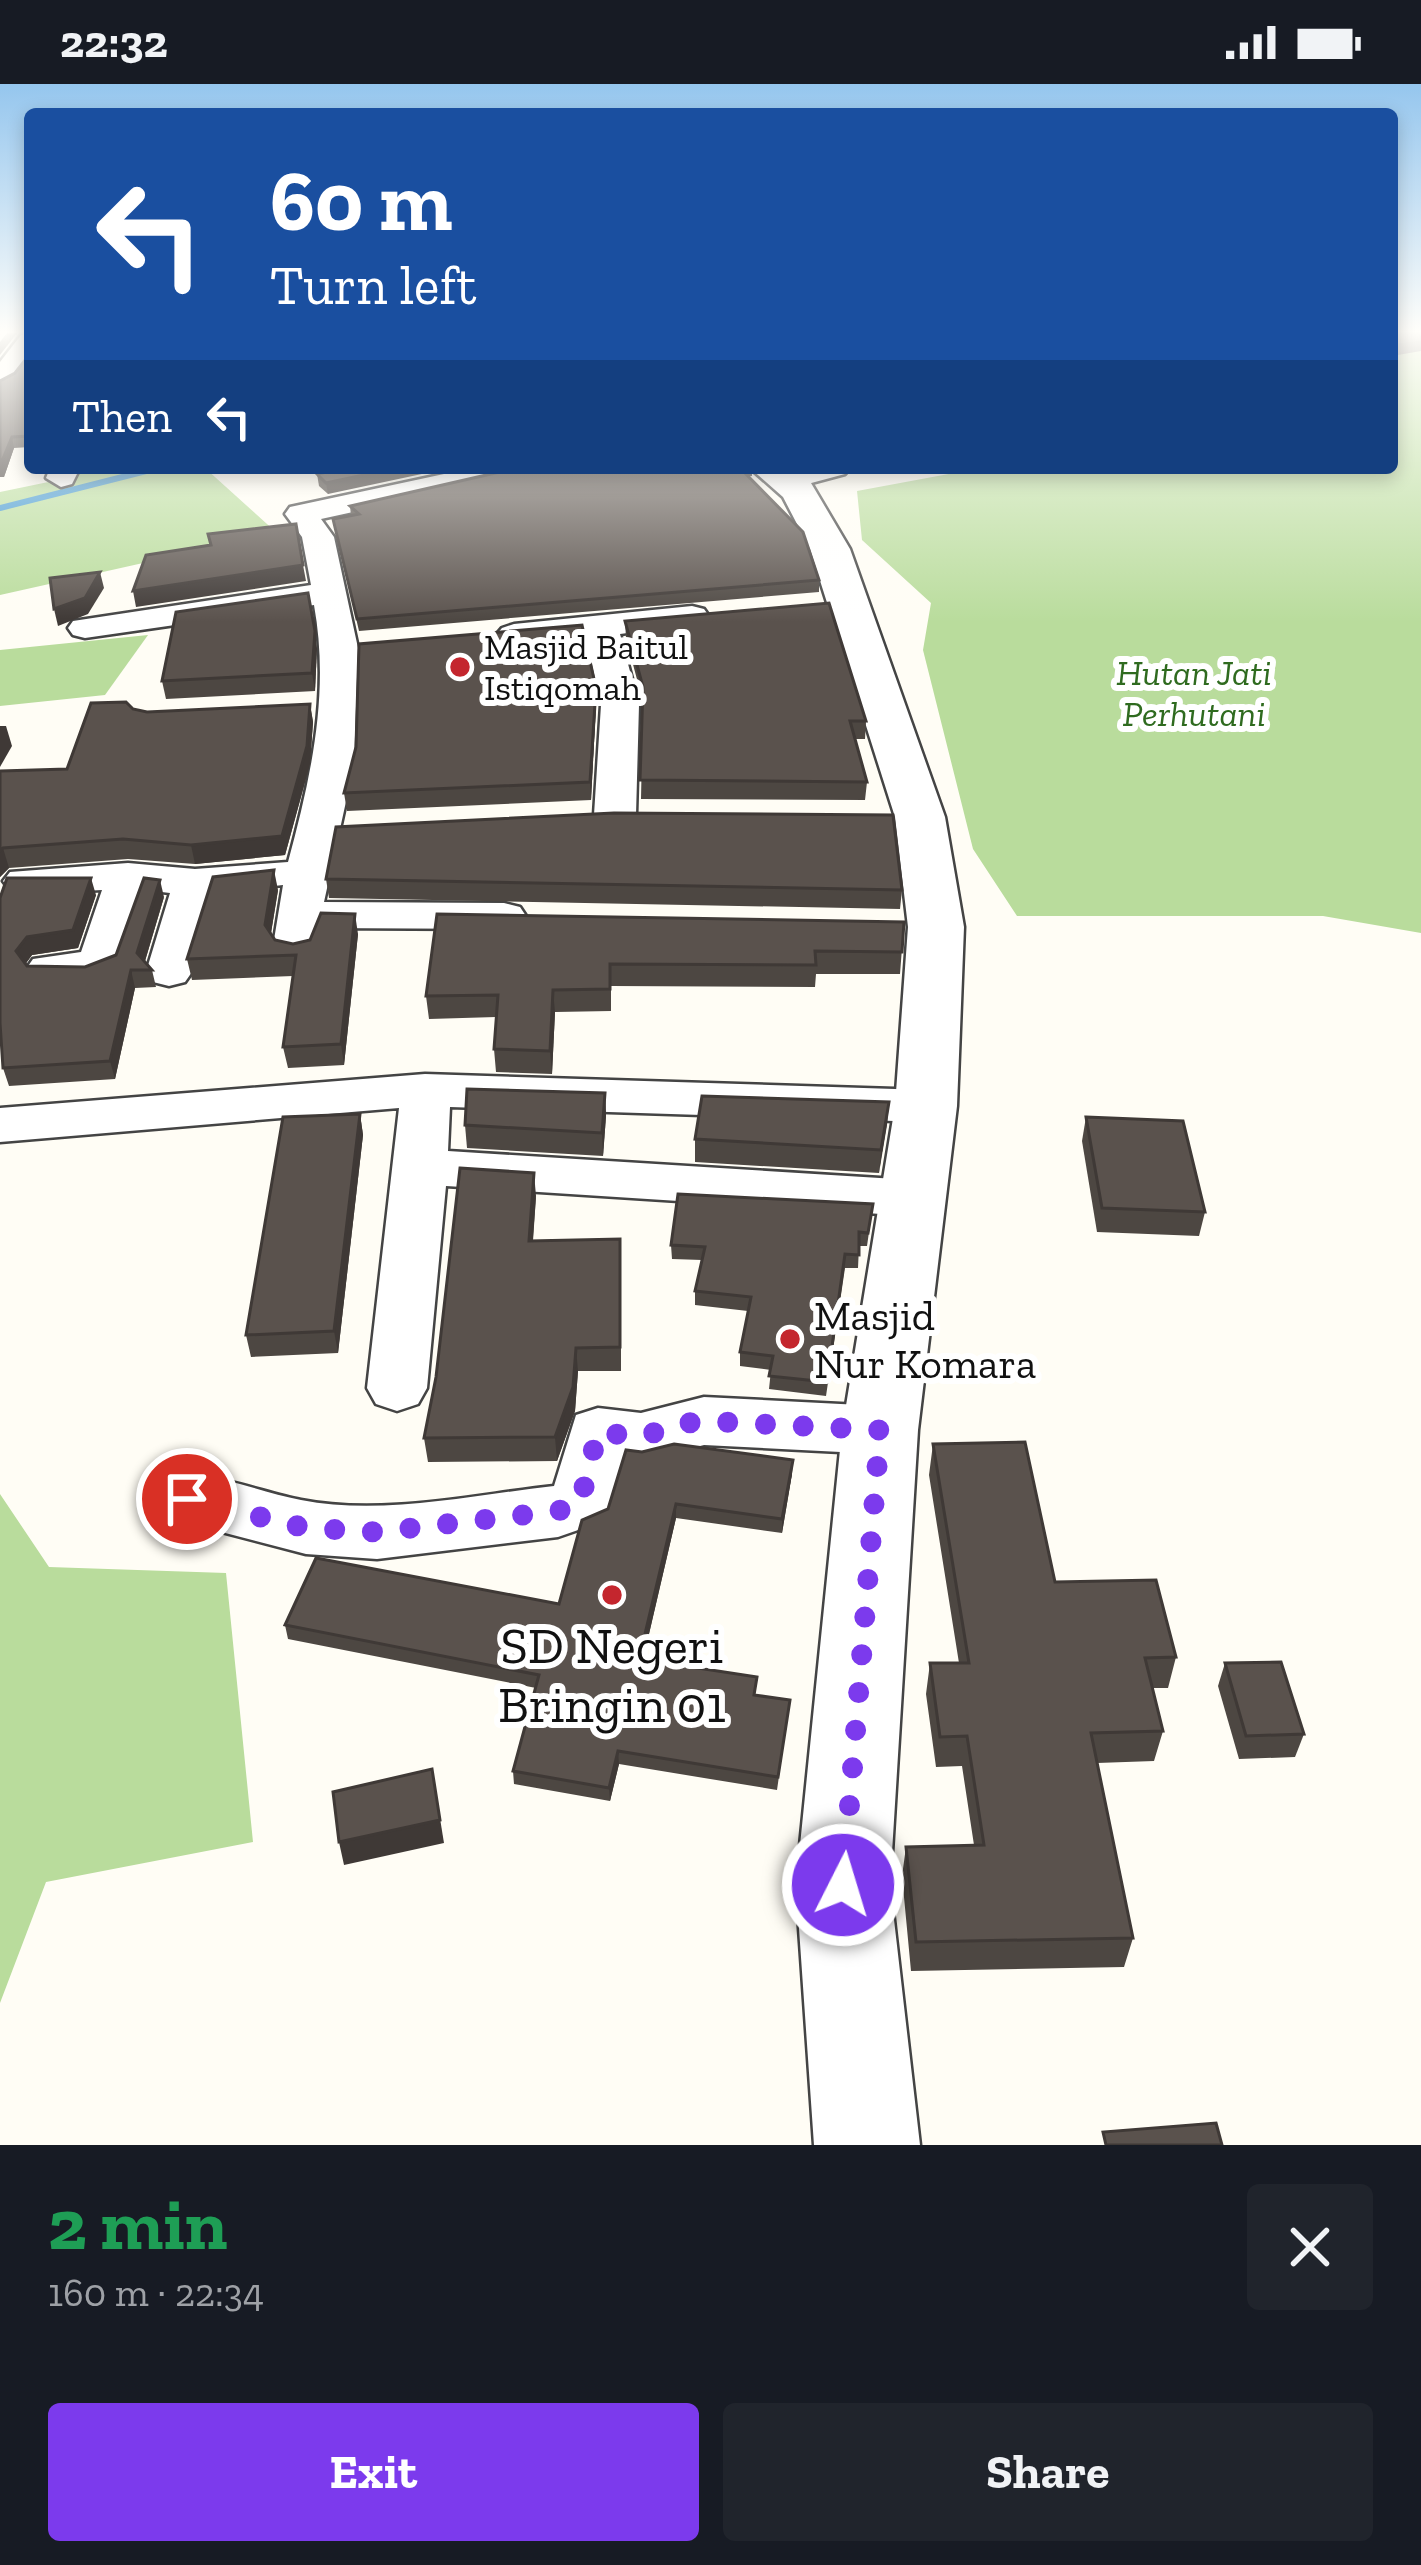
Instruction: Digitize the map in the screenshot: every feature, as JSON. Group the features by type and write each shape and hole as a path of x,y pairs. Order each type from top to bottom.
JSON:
{"street":[{"path":"485,474 301,514 318,537 340,648 319,706 334,765 298,931 556,917"},
{"path":"796,474 798,490 830,549 826,606 896,817 916,928 926,1106 880,1430 843,1885 866,2145"},
{"path":"266,568 328,576"},
{"path":"85,628 328,576"},
{"path":"490,637 719,614"},
{"path":"600,624 620,704 615,815"},
{"path":"340,648 383,645"},
{"path":"567,818 662,816"},
{"path":"24,881 128,876 195,883 312,850 364,828"},
{"path":"49,968 92,965 102,959 128,876"},
{"path":"169,972 195,883"},
{"path":"0,1125 425,1090 926,1106"},
{"path":"397,1388 425,1090"},
{"path":"421,1167 913,1198"},
{"path":"187,1499 306,1528 377,1532 558,1511 580,1503 598,1432 641,1437 704,1421 880,1430"}],"green space":[{"name":"Hutan Jati Perhutani","path":"1398,429 1421,429 1421,933 1323,916 1017,916 973,849 923,650 931,603 862,540 857,491 949,474 1398,474"},
{"path":"68,474 212,474 277,533 0,595 0,492"},
{"path":"148,635 105,695 0,706 0,650"},
{"path":"0,1494 49,1567 226,1573 253,1842 46,1882 0,2003"}],"building":[{"path":"0,429 24,429 24,436 12,437 0,466"},
{"path":"317,474 369,474 326,483"},
{"path":"491,474 746,474 803,532 819,580 357,619 333,519 359,514 350,506"},
{"path":"296,524 303,565 133,591 146,555 211,545 208,534"},
{"path":"100,572 85,598 54,609 50,578"},
{"path":"308,593 315,631 312,673 162,681 176,612"},
{"path":"829,603 866,721 850,721 867,782 640,780 643,687 625,621"},
{"path":"582,625 596,688 590,782 344,793 356,747 359,644"},
{"path":"126,702 147,712 310,704 307,746 282,836 191,845 123,839 0,851 0,771 67,769 91,703"},
{"path":"614,813 893,815 902,890 326,879 336,827"},
{"path":"274,870 265,925 275,940 293,944 310,940 321,913 355,914 341,1044 283,1047 296,955 187,959 213,877"},
{"path":"7,878 91,878 73,930 27,937 16,951 27,966 85,967 116,955 144,878 160,880 137,953 152,970 131,970 110,1061 3,1068 0,898"},
{"path":"437,914 904,922 902,952 815,951 816,965 610,964 610,989 553,990 550,1051 494,1049 498,995 426,996"},
{"path":"467,1089 605,1093 602,1133 465,1125"},
{"path":"702,1096 889,1102 881,1150 695,1139"},
{"path":"360,1114 334,1331 246,1335 283,1117"},
{"path":"1086,1117 1183,1121 1205,1212 1102,1208"},
{"path":"460,1168 534,1173 529,1241 620,1239 620,1347 576,1348 573,1387 555,1437 424,1438 436,1377"},
{"path":"678,1194 873,1204 868,1233 859,1232 859,1255 845,1254 827,1382 769,1376 773,1356 740,1352 751,1297 695,1291 705,1247 671,1245"},
{"path":"1025,1442 1055,1582 1156,1580 1176,1657 1145,1658 1163,1731 1091,1733 1133,1938 916,1942 906,1847 984,1845 967,1736 940,1737 930,1663 969,1663 933,1444"},
{"name":"SD Negeri Bringin 01","path":"674,1444 793,1460 782,1519 676,1504 639,1659 757,1677 754,1695 790,1700 778,1777 618,1751 609,1788 513,1771 539,1675 285,1625 316,1558 559,1604 582,1520 608,1509 626,1450 642,1452"},
{"path":"1281,1662 1304,1734 1246,1736 1225,1663"},
{"path":"432,1769 440,1820 339,1842 333,1792"},
{"path":"1216,2123 1222,2145 1106,2145 1103,2132"}],"waterway":[{"path":"0,508 134,474"}],"place":[{"name":"Masjid Baitul Istiqomah","path":"460,667"},
{"name":"Masjid Nur Komara","path":"790,1339"},
{"name":"SD Negeri Bringin 01","path":"612,1595"}],"route":[{"path":"187,1499 306,1528 377,1532 558,1511 580,1503 598,1432 641,1437 704,1421 880,1430 843,1885"}]}
